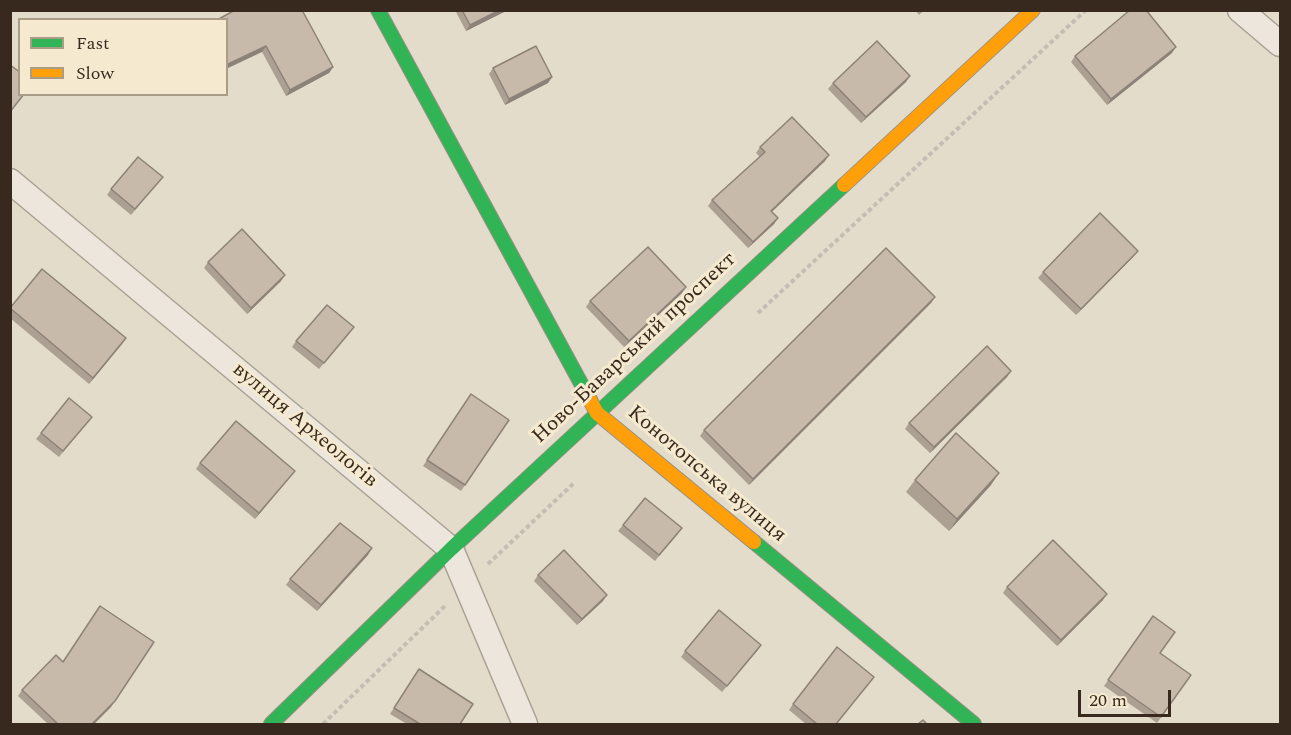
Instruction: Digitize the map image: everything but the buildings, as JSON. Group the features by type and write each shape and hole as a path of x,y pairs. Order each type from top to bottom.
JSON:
{"main road":[{"name":"Конотопська вулиця","path":"378,10 597,413 974,724"},
{"name":"Ново-Баварський проспект","path":"272,724 451,549 1032,10"}],"street":[{"path":"1240,10 1281,44"},
{"name":"вулиця Археологів","path":"10,182 451,549 525,724"}],"path":[{"path":"755,315 1086,10"},
{"path":"323,724 574,483"}],"traffic: fast":[{"path":"378,10 590,400"},
{"path":"271,724 451,549 844,185"},
{"path":"754,542 974,724"}],"traffic: slow":[{"path":"844,185 1033,10"},
{"path":"590,400 597,413 754,542"}]}
